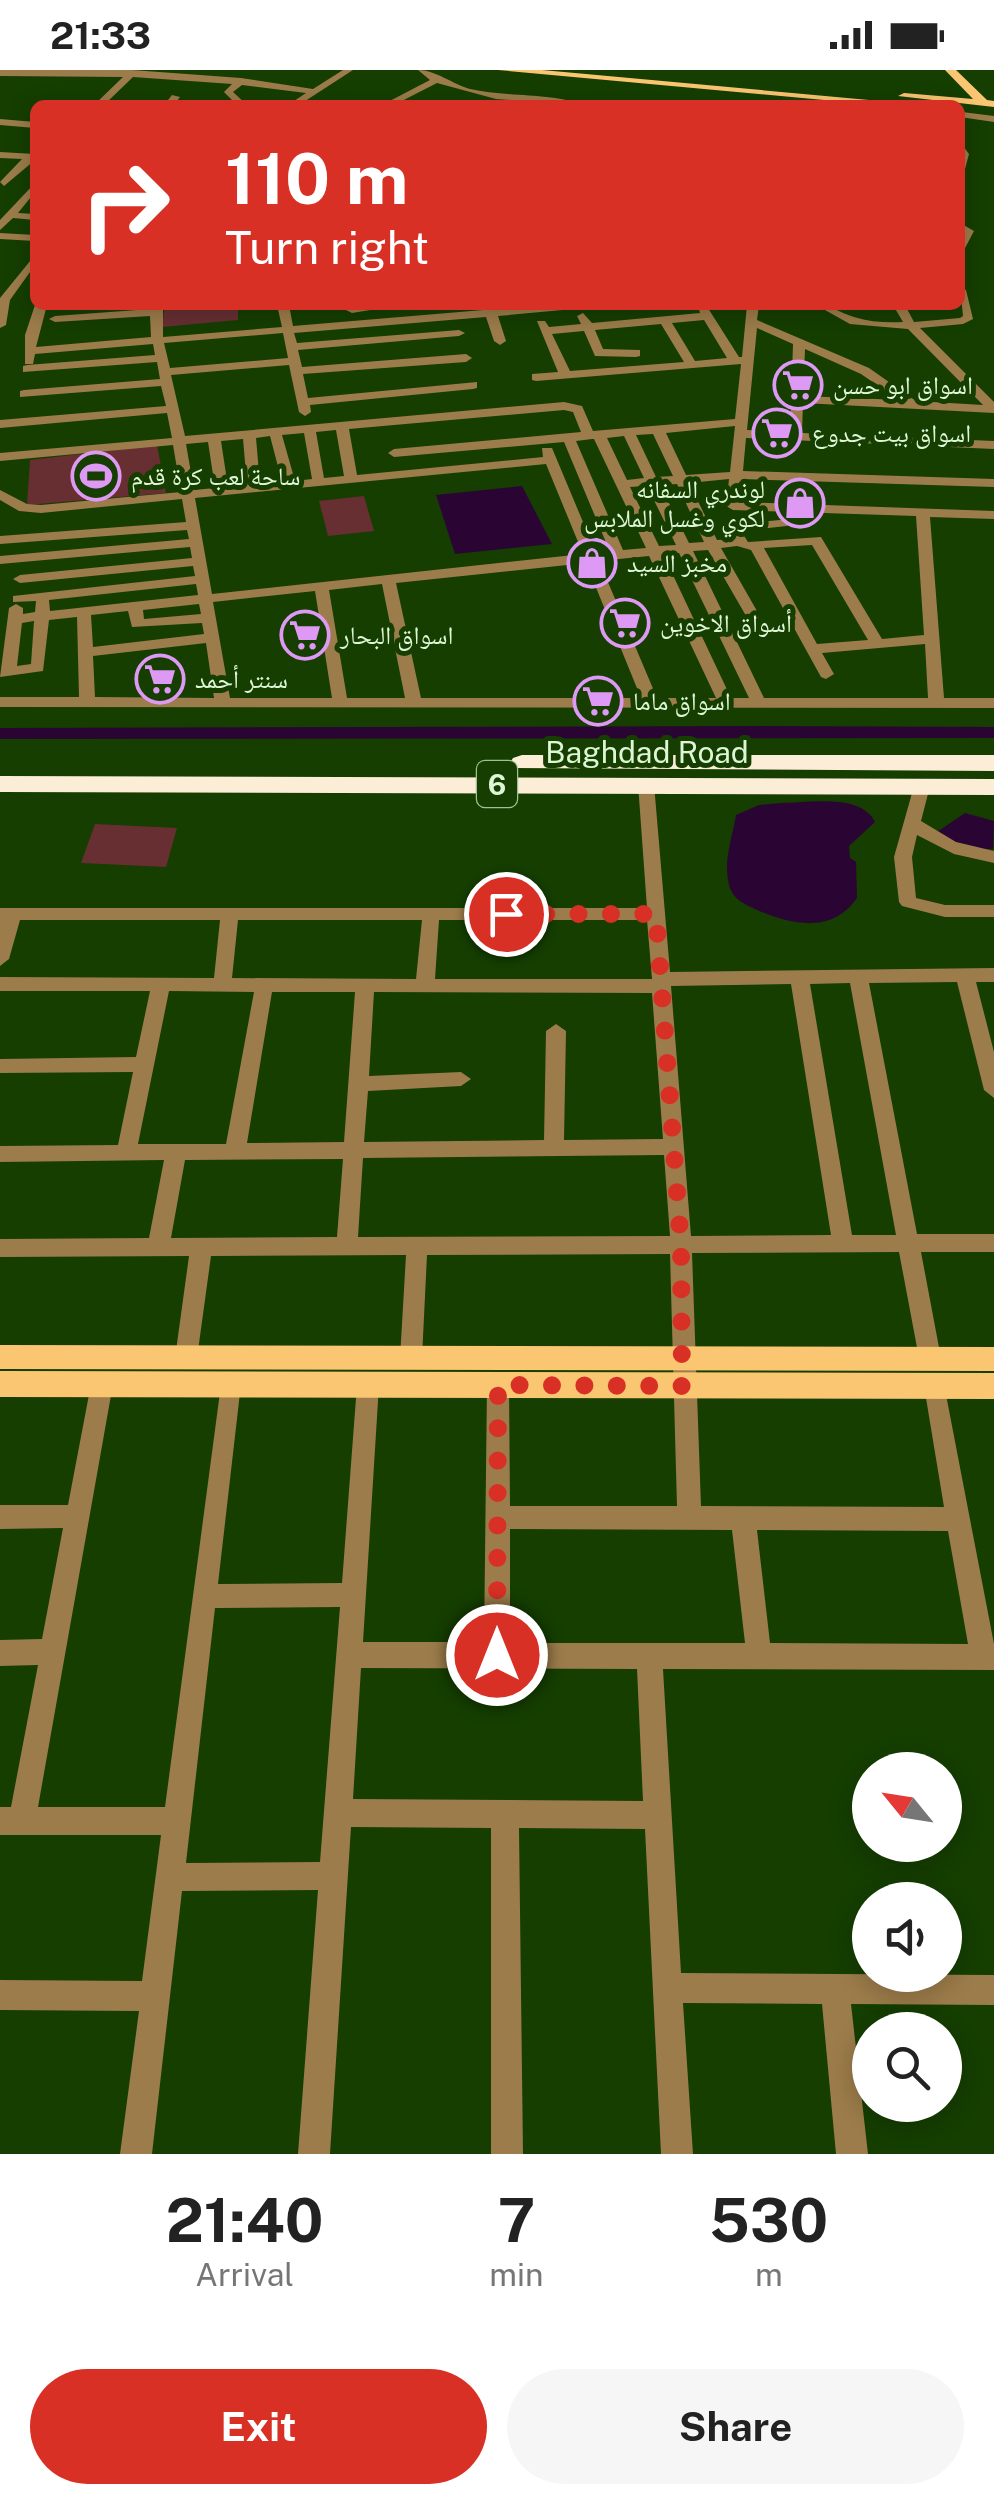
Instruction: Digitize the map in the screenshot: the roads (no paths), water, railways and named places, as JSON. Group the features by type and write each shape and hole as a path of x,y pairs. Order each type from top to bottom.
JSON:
{"highway":[{"name":"Baghdad Road","path":"0,764 994,763"},
{"name":"Baghdad Road","path":"0,784 994,787"}],"main road":[{"path":"503,70 573,73 769,100"},
{"path":"615,70 905,100"},
{"path":"969,70 992,102"},
{"path":"937,100 956,97 959,90 953,73"},
{"path":"953,73 992,102"},
{"path":"965,102 992,102"},
{"path":"965,110 992,102"},
{"path":"0,1358 411,1358 683,1372 932,1372 994,1358"},
{"path":"0,1384 498,1385 683,1372"},
{"path":"932,1372 994,1386"}],"street":[{"path":"300,100 349,70"},
{"path":"422,70 434,81 507,100"},
{"path":"104,100 132,73"},
{"path":"0,74 218,74 312,91"},
{"path":"237,100 228,92 241,81"},
{"path":"397,100 434,81"},
{"path":"965,113 994,119"},
{"path":"0,122 30,125"},
{"path":"0,155 30,157"},
{"path":"2,183 30,159"},
{"path":"2,183 30,185"},
{"path":"0,226 8,211 30,190"},
{"path":"0,236 30,238"},
{"path":"0,325 2,300 30,266"},
{"path":"16,284 30,285"},
{"path":"2,300 20,299"},
{"path":"832,310 857,322 910,326 969,317 965,305"},
{"path":"39,310 31,335 27,374 166,371 294,360 459,334"},
{"path":"55,319 137,310"},
{"path":"155,310 223,703"},
{"path":"30,351 160,339 350,310"},
{"path":"453,310 480,412"},
{"path":"286,317 535,310 566,375"},
{"path":"583,310 599,353 636,353"},
{"path":"545,331 665,320 704,310 719,336 741,360"},
{"path":"752,310 750,337 741,360 741,428 733,506 792,515 994,516"},
{"path":"798,400 994,409 910,326 902,310"},
{"path":"491,313 500,341"},
{"path":"286,317 304,407 473,385"},
{"path":"665,320 691,364"},
{"path":"751,321 865,371 914,405"},
{"path":"0,336 31,335"},
{"path":"719,336 750,337"},
{"path":"796,437 799,344"},
{"path":"294,360 466,358"},
{"path":"536,377 741,360"},
{"path":"24,394 166,371"},
{"path":"374,396 402,476"},
{"path":"0,456 572,406 578,409 621,484 717,676 726,703"},
{"path":"0,424 173,409"},
{"path":"342,426 351,481"},
{"path":"309,428 319,484"},
{"path":"394,453 628,432 741,428 796,437 994,445"},
{"path":"658,430 712,545 758,625"},
{"path":"275,431 290,487"},
{"path":"628,432 748,672 758,702"},
{"path":"249,434 254,490"},
{"path":"214,437 222,493"},
{"path":"569,438 618,555"},
{"path":"543,440 651,703"},
{"path":"0,494 24,508 41,509 551,460"},
{"path":"621,484 736,475 994,483"},
{"path":"41,509 21,521 24,558 5,671 38,668 44,595"},
{"path":"923,513 936,702"},
{"path":"792,515 806,541"},
{"path":"792,515 732,528 748,544 826,674"},
{"path":"0,540 194,525"},
{"path":"14,619 712,545 816,540 877,642"},
{"path":"0,560 196,542"},
{"path":"20,579 200,562"},
{"path":"388,578 414,702"},
{"path":"18,599 203,579"},
{"path":"321,586 340,702"},
{"path":"135,605 137,624 208,618"},
{"path":"84,611 86,703"},
{"path":"84,652 212,638"},
{"path":"812,648 932,639"},
{"path":"717,676 748,672"},
{"path":"0,702 994,704"},
{"path":"646,784 681,1245 690,1518"},
{"path":"922,786 903,857 908,902 945,911 994,911"},
{"path":"912,823 938,843 970,854 994,856"},
{"path":"0,959 6,914 656,914"},
{"path":"222,984 230,914"},
{"path":"425,985 431,914"},
{"path":"966,974 994,1090"},
{"path":"0,984 661,983 799,976 994,975"},
{"path":"799,976 843,1244"},
{"path":"349,1655 988,1657 958,1519 858,976"},
{"path":"126,1153 160,984"},
{"path":"234,1152 264,984"},
{"path":"347,1247 364,985"},
{"path":"554,1148 556,1031"},
{"path":"0,1066 144,1064"},
{"path":"359,1084 461,1080"},
{"path":"0,1154 674,1147"},
{"path":"158,1248 176,1152"},
{"path":"0,1248 994,1243"},
{"path":"411,1358 416,1246"},
{"path":"186,1358 201,1248"},
{"path":"102,1384 52,1652 11,1821 177,1821"},
{"path":"136,2154 230,1384"},
{"path":"314,2154 368,1385"},
{"path":"497,1655 498,1385"},
{"path":"0,1517 78,1516"},
{"path":"497,1517 958,1519"},
{"path":"743,1518 758,1656"},
{"path":"204,1596 353,1595"},
{"path":"0,1652 52,1652"},
{"path":"649,1656 677,2154"},
{"path":"338,1813 658,1815"},
{"path":"505,1816 506,2154"},
{"path":"170,1877 334,1876"},
{"path":"668,1988 834,1989 993,1996"},
{"path":"834,1989 852,2154"},
{"path":"0,1995 156,1996"}],"place":[{"name":"اسواق ابو حسن","path":"798,385"},
{"name":"اسواق بيت جدوع","path":"777,433"},
{"name":"ساحة لعب كرة قدم","path":"96,476"},
{"name":"لوندري السفانه لكوي وغسل الملابس","path":"800,503"},
{"name":"مخبز السيد","path":"592,563"},
{"name":"أسواق الاخوين","path":"625,623"},
{"name":"اسواق البحار","path":"305,635"},
{"name":"سنتر أحمد","path":"160,679"},
{"name":"اسواق ماما","path":"598,701"}]}
